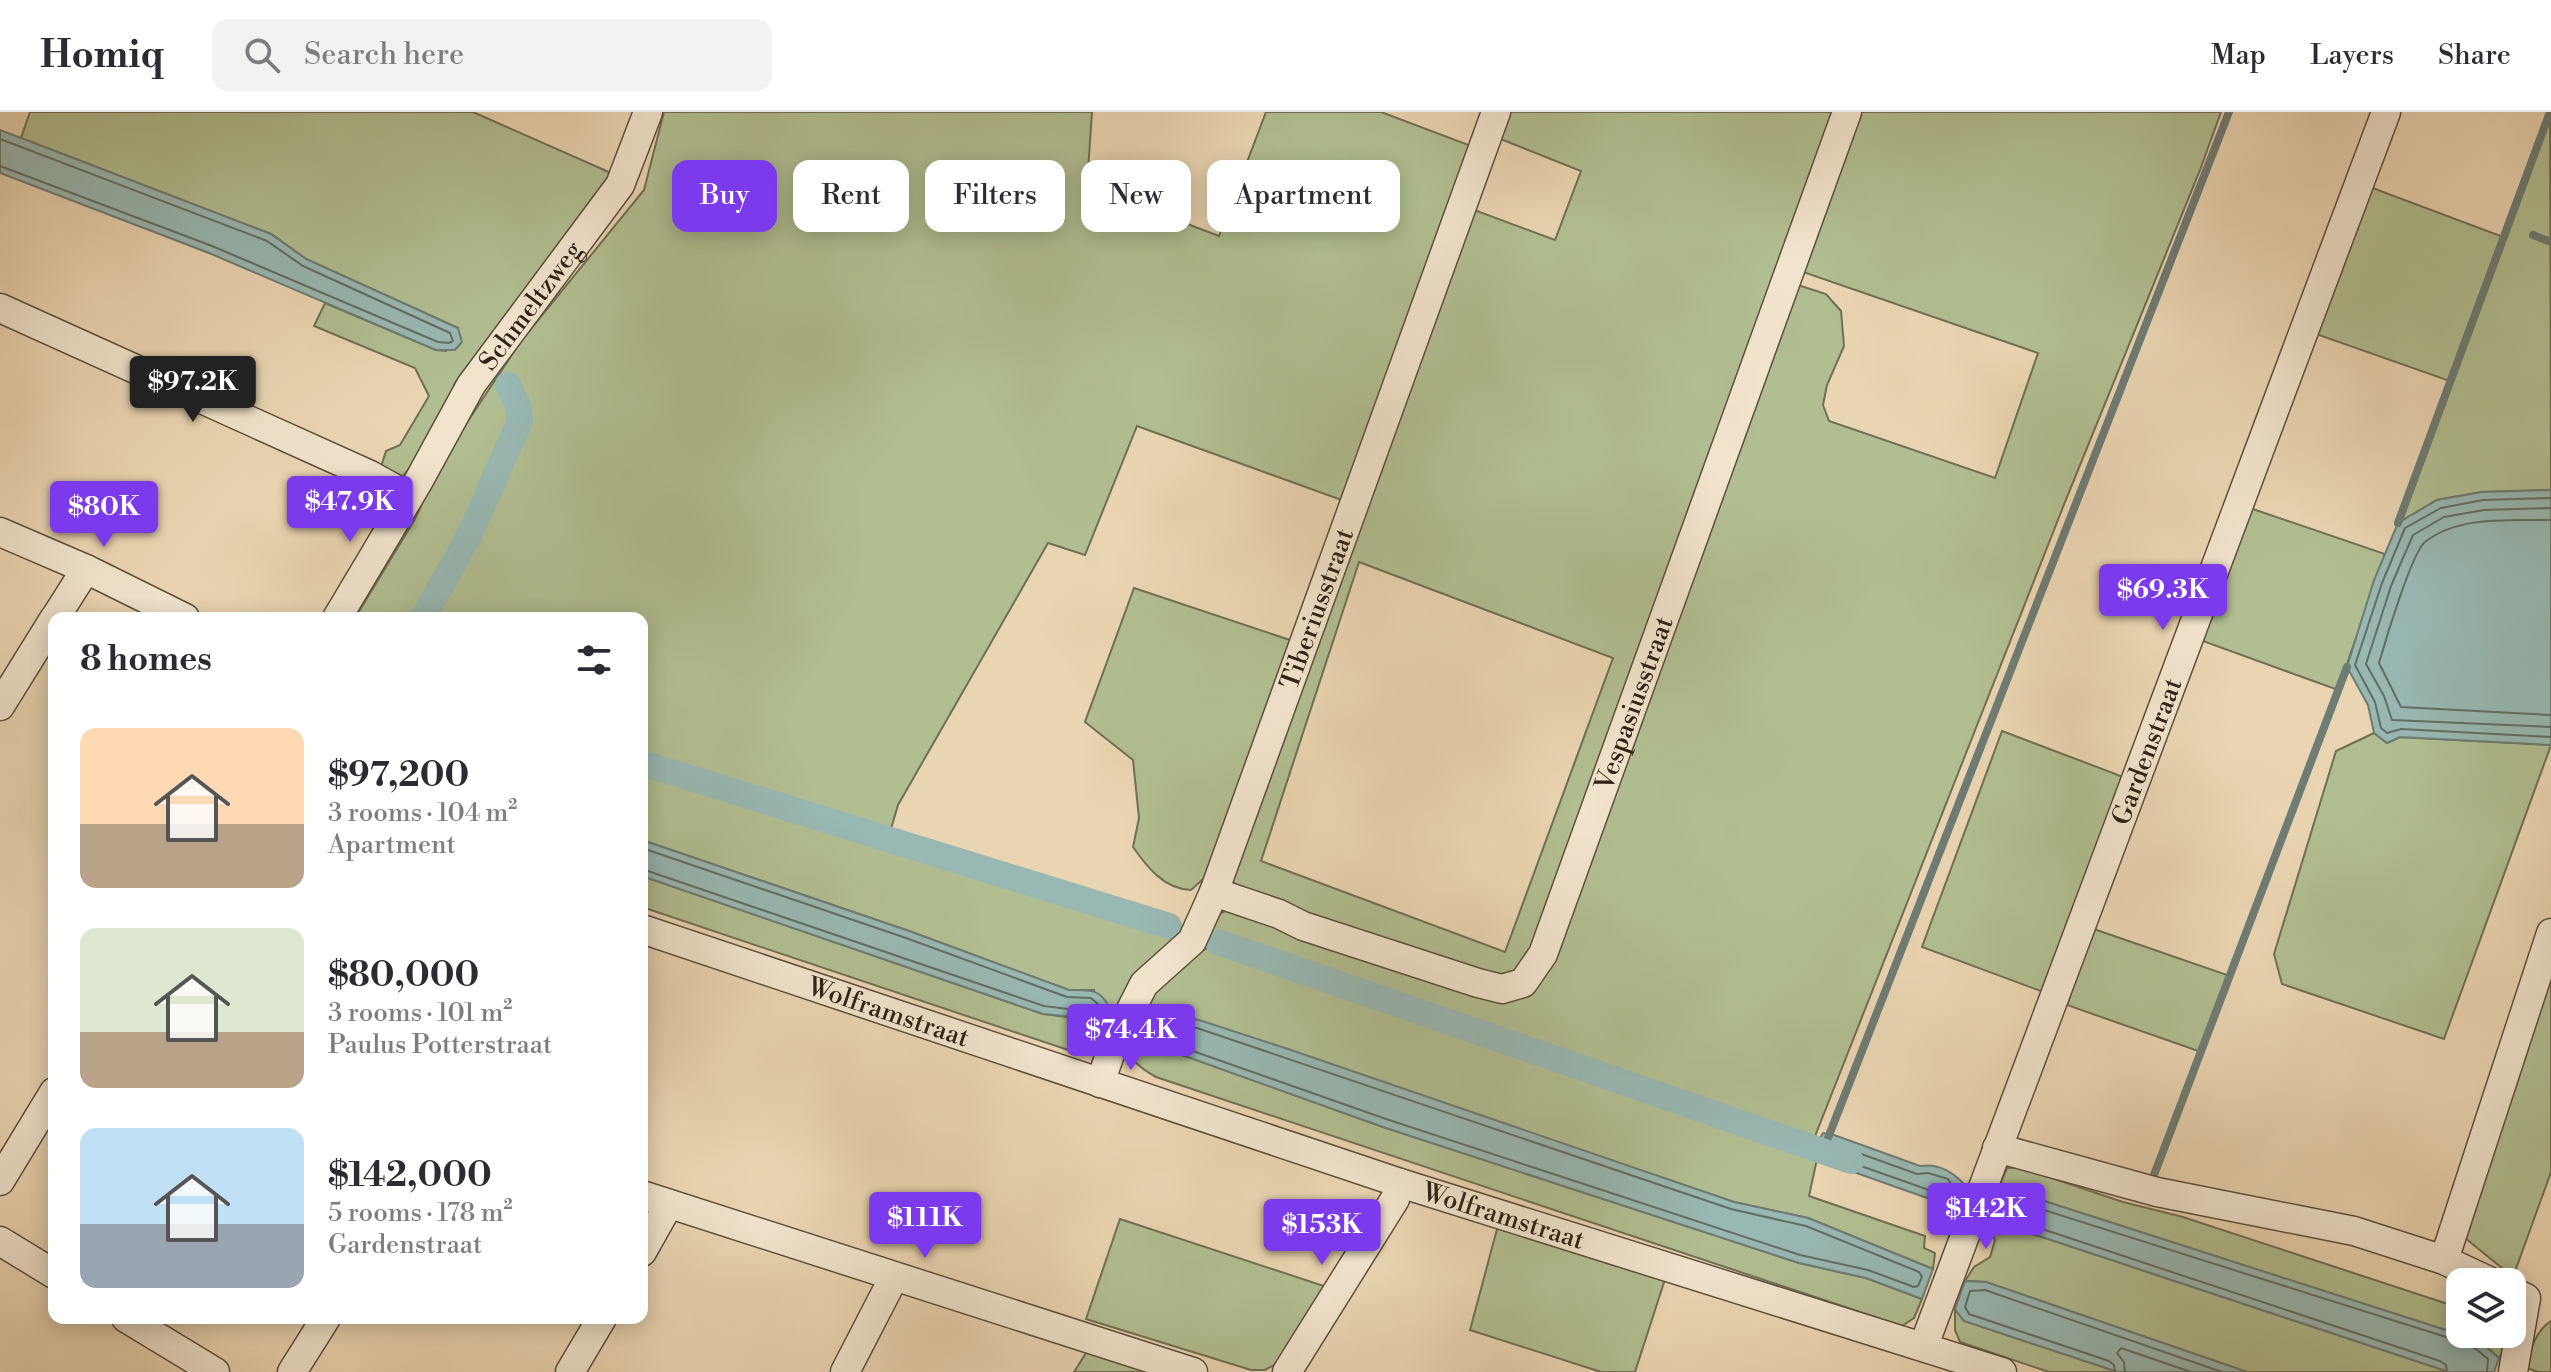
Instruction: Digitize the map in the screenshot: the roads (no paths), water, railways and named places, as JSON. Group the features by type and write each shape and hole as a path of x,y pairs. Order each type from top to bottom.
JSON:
{"street":[{"name":"Schmeltzweg","path":"340,612 471,385 620,185 648,112"},
{"name":"Tiberiusstraat","path":"1100,1083 1114,1043 1144,984 1192,941 1214,892 1496,112"},
{"name":"Vespasiusstraat","path":"1214,892 1279,914 1303,926 1478,983 1502,989 1523,983 1543,954 1847,112"},
{"name":"Gardenstraat","path":"1924,1345 2386,112"},
{"path":"0,308 370,475 408,496"},
{"path":"0,532 86,569 173,612"},
{"path":"58,612 86,569"},
{"path":"0,706 48,629"},
{"name":"Wolframstraat","path":"648,931 1400,1183 2002,1372"},
{"path":"2444,1260 2551,933"},
{"path":"0,1181 48,1102"},
{"path":"1993,1159 2354,1231 2461,1268"},
{"path":"1287,1372 1395,1199 1400,1183"},
{"path":"648,1197 1193,1372"},
{"path":"648,1241 669,1204"},
{"path":"0,1241 48,1270"},
{"path":"845,1372 894,1277"},
{"path":"2515,1360 2530,1298"},
{"path":"136,1324 215,1372"},
{"path":"292,1372 322,1324"},
{"path":"570,1372 598,1324"}],"water":[{"path":"0,130 271,234 306,259 458,328 462,342 455,350 436,350 209,253 0,173"},
{"path":"2551,490 2551,745 2400,737 2387,743 2374,733 2368,705 2347,667 2374,580 2398,523 2437,500 2482,492"},
{"path":"648,842 909,931 1069,990 1096,993 1108,1005 1103,1018 1097,1023 1043,1014 648,878"},
{"path":"1167,1015 1199,1020 1288,1049 1734,1202 1808,1218 1933,1269 1922,1299 1866,1278 1799,1263 1383,1127 1143,1041 1142,1031 1148,1016"},
{"path":"1823,1133 1920,1166 1939,1167 1964,1184 1955,1198 1944,1201 1927,1198 1817,1159 1816,1145"},
{"path":"2013,1191 2446,1330 2446,1348 2488,1348 2499,1358 2494,1372 2449,1372 2009,1226 1988,1215 1997,1192"},
{"path":"1965,1281 1986,1282 2247,1372 2118,1372 1964,1321 1955,1309"}],"waterway":[{"path":"1826,1143 2229,112"},
{"path":"2398,523 2550,112"},
{"path":"2533,235 2551,242"},
{"path":"426,612 468,538 520,421 519,408 508,385"},
{"path":"2151,1183 2347,667"},
{"path":"648,765 1169,926"},
{"path":"1218,942 1851,1161"}]}
